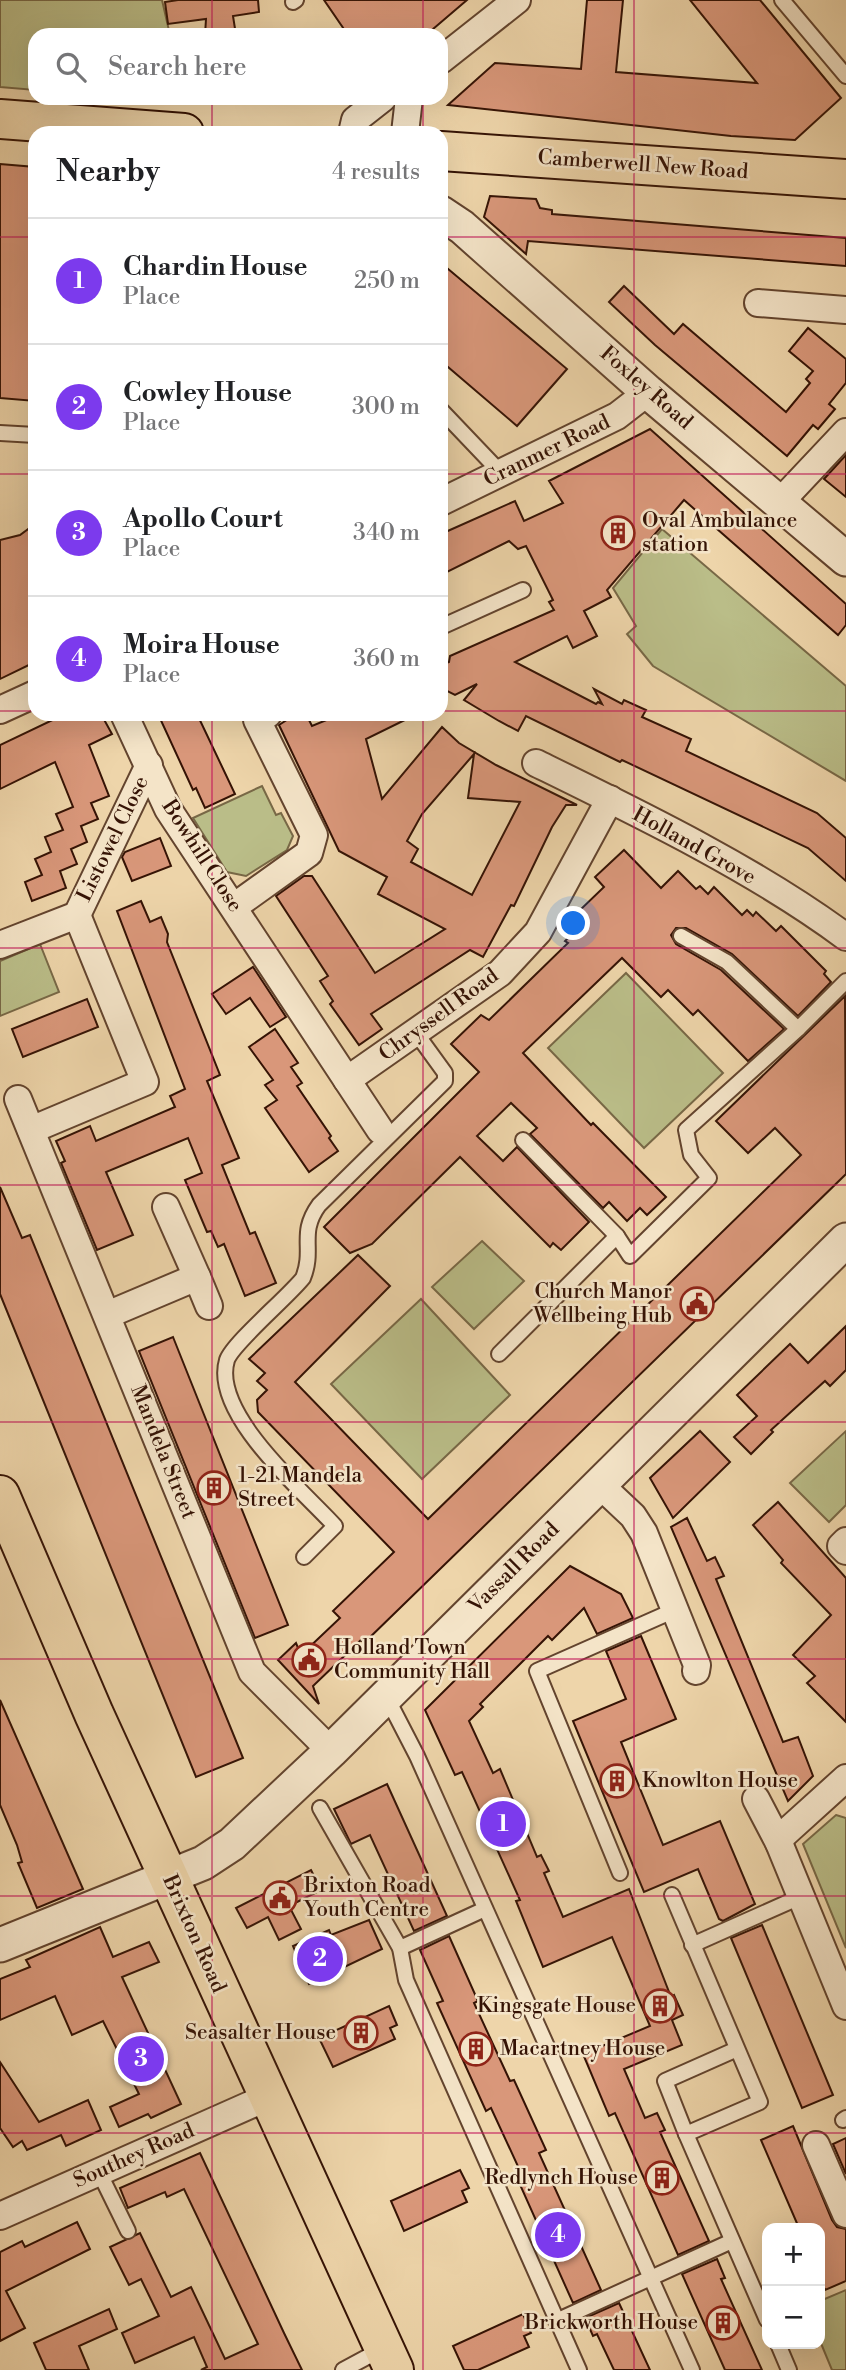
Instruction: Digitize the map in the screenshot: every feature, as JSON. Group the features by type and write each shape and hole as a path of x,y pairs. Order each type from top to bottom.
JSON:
{"highway":[{"path":"0,119 92,126"},
{"name":"Camberwell New Road","path":"448,151 846,179"},
{"name":"Brixton Road","path":"3,1513 389,2359"}],"street":[{"path":"448,54 517,0"},
{"path":"354,126 355,120 374,105"},
{"path":"406,126 408,105"},
{"name":"Foxley Road","path":"448,212 648,392 781,501 846,559"},
{"path":"758,303 846,310"},
{"name":"Cranmer Road","path":"448,499 617,416 648,392"},
{"path":"781,501 846,432"},
{"path":"0,710 28,697"},
{"name":"Bowhill Close","path":"127,721 168,808 347,1080"},
{"path":"235,906 309,853 314,835 257,721"},
{"name":"Holland Grove","path":"536,763 610,799 804,906 846,937"},
{"name":"Listowel Close","path":"0,944 77,915 149,765"},
{"name":"Chryssell Road","path":"347,1080 500,973 538,932 610,799"},
{"path":"31,1130 145,1082 77,915"},
{"path":"347,1080 380,1129"},
{"name":"Mandela Street","path":"18,1099 252,1672 331,1751"},
{"path":"166,1208 209,1306"},
{"name":"Vassall Road","path":"0,1945 203,1863 232,1844 331,1751 846,1240"},
{"path":"107,1315 197,1277"},
{"path":"599,1484 633,1516 643,1533 676,1610 697,1665 696,1671"},
{"path":"846,1541 841,1546 846,1551"},
{"path":"779,1843 783,1835 846,1778"},
{"path":"756,1799 779,1843 846,2006"},
{"name":"Southey Road","path":"0,2216 268,2097"},
{"path":"816,2145 844,2204"}],"lane":[{"path":"782,0 846,76"},
{"path":"448,417 502,474"},
{"path":"0,433 28,435"},
{"path":"448,624 523,590"},
{"path":"681,936 727,962 798,1029"},
{"path":"523,1140 617,1236 630,1256 709,1178 691,1155 686,1130 798,1029 846,981"},
{"path":"304,1557 335,1526 243,1426 225,1379 227,1359 303,1278 309,1262 306,1229 319,1205 445,1081 445,1073 416,1033"},
{"path":"499,1354 617,1236"},
{"path":"620,1873 537,1671 676,1610"},
{"path":"386,1695 417,1756 692,2370"},
{"path":"320,1808 400,1948 406,1980 579,2370"},
{"path":"672,1895 760,2102 686,2134"},
{"path":"692,1945 800,1897"},
{"path":"400,1948 485,1909"},
{"path":"737,2049 664,2081 762,2309"},
{"path":"99,2172 128,2231"},
{"path":"556,2321 732,2241"},
{"path":"780,2349 789,2370"},
{"path":"343,2370 389,2359"}],"green space":[{"path":"0,0 162,0 168,28 28,28 28,89 0,87"},
{"path":"662,529 846,686 846,781 653,666 627,634 636,626 613,588"},
{"path":"262,786 276,815 281,813 293,836 287,850 246,876 227,872 193,818"},
{"path":"40,944 59,992 0,1016 0,961"},
{"path":"626,973 723,1073 644,1148 548,1048"},
{"path":"482,1241 524,1281 474,1329 432,1287"},
{"path":"421,1299 510,1395 422,1479 331,1384"},
{"path":"846,1431 846,1505 829,1522 790,1483"},
{"path":"836,1815 846,1818 846,1948 803,1844"},
{"path":"846,2290 846,2370 832,2370 823,2349 825,2299"}],"building":[{"path":"258,0 259,12 233,16 235,28 205,28 206,19 168,24 165,2"},
{"path":"324,0 467,0 434,28 343,28"},
{"path":"587,0 623,0 616,72 757,83 690,0 760,0 841,98 795,140 731,136 448,105 495,63 581,69"},
{"path":"0,164 28,166 28,400 0,398"},
{"path":"490,196 536,199 540,208 552,210 552,214 846,238 846,266 528,241 526,254 484,217"},
{"path":"448,269 567,369 517,426 448,367"},
{"path":"624,286 674,334 683,324 786,412 810,383 806,379 813,371 789,351 808,328 846,359 846,383 829,404 835,409 818,429 813,425 787,456 655,345 609,302"},
{"path":"650,429 846,604 846,625 838,635 684,500 607,590 611,597 584,611 597,636 573,648 567,636 515,662 596,704 602,704 594,689 622,704 624,700 646,710 642,717 691,739 686,751 817,813 846,838 846,881 808,848 622,760 620,762 526,716 518,731 499,721 464,700 477,684 455,695 448,692 450,656 554,610 549,602 553,600 526,546 518,549 509,541 448,572 448,531 515,501 524,521 563,503 549,481"},
{"path":"846,455 846,497 824,479"},
{"path":"28,529 28,665 0,679 0,540 20,535"},
{"path":"50,721 105,721 112,734 89,745 109,796 91,803 98,819 81,826 87,842 71,849 77,864 60,871 66,888 32,901 25,882 42,875 35,859 51,852 45,837 63,830 56,814 73,807 55,762 0,789 0,745"},
{"path":"161,721 200,721 235,794 205,808 196,788 193,790"},
{"path":"285,721 310,721 312,726 324,721 403,721 366,739 382,799 442,727 459,743 496,765 577,805 566,805 552,827 514,906 511,905 483,957 470,950 371,1014 382,1029 359,1045 330,1004 333,1001 320,981 328,976 276,896 304,876 312,876 375,973 445,929 378,894 387,877 339,851 279,725","holes":["474,754 468,798 520,802 472,895 411,862 418,849 407,841 422,814"]},
{"path":"160,838 171,866 132,881 122,857 125,852"},
{"path":"624,850 661,888 678,871 696,889 700,886 708,894 714,887 742,915 747,910 753,916 756,912 776,931 781,926 826,971 824,974 831,982 798,1016 732,954 686,928 676,928 671,935 676,944 721,970 784,1029 748,1061 698,1010 693,1015 668,990 661,997 622,958 523,1053 591,1125 593,1123 666,1197 647,1215 640,1208 627,1221 609,1202 603,1208 530,1134 537,1128 511,1103 477,1136 503,1161 517,1147 589,1222 561,1250 553,1243 550,1247 460,1157 372,1244 350,1253 324,1227 479,1072 451,1044 481,1015 489,1020 568,943 565,941 586,920 578,912 604,887 595,877"},
{"path":"141,901 150,922 161,917 168,934 167,942 220,1075 207,1081 239,1158 222,1165 250,1234 255,1232 276,1283 245,1296 224,1244 218,1247 211,1231 207,1232 185,1180 202,1173 188,1138 106,1172 133,1235 97,1250 61,1163 65,1161 56,1141 90,1126 96,1141 175,1107 170,1096 185,1089 117,911"},
{"path":"253,967 286,1017 270,1027 250,998 226,1014 212,994"},
{"path":"845,996 846,1174 364,1643 361,1640 313,1686 319,1704 278,1660 296,1643 301,1655 340,1618 333,1611 394,1552 258,1412 257,1400 267,1390 257,1381 265,1373 249,1359 358,1255 390,1286 295,1382 428,1519 801,1155 775,1128 748,1153 716,1121"},
{"path":"87,999 98,1027 23,1057 12,1029"},
{"path":"275,1029 298,1063 291,1067 302,1083 297,1086 338,1151 309,1172 265,1108 277,1100 265,1085 273,1080 249,1047"},
{"path":"0,1187 22,1238 30,1235 243,1758 196,1777 0,1294"},
{"path":"846,1326 846,1370 830,1386 825,1381 771,1430 773,1432 751,1454 734,1437 757,1416 737,1395 790,1344 808,1363"},
{"name":"1-21 Mandela Street","path":"173,1337 288,1625 255,1638 139,1351"},
{"path":"700,1431 730,1462 673,1518 650,1478"},
{"path":"778,1502 846,1578 846,1722 807,1683 815,1676 793,1655 831,1615 781,1563 783,1560 753,1525"},
{"path":"687,1518 707,1561 715,1557 724,1576 716,1579 783,1742 798,1737 813,1776 788,1801 671,1527"},
{"path":"570,1566 621,1594 633,1618 597,1634 584,1608 552,1640 548,1636 480,1704 483,1707 469,1721 493,1773 500,1769 537,1857 541,1855 549,1871 544,1873 563,1917 629,1889 671,1997 674,1995 683,2015 672,2020 682,2045 624,2069 645,2118 657,2113 665,2130 660,2132 709,2241 678,2255 615,2113 609,2116 583,2054 650,2026 612,1937 543,1967 516,1901 520,1900 462,1772 455,1775 425,1710"},
{"name":"Knowlton House","path":"641,1636 676,1719 621,1742 663,1845 720,1821 755,1904 723,1921 719,1919 698,1869 644,1892 573,1721 626,1699 606,1651"},
{"path":"0,1700 83,1889 37,1908 18,1863 22,1862 17,1845 0,1805"},
{"path":"387,1784 447,1916 414,1931 370,1835 351,1844 334,1809"},
{"name":"Brixton Road Youth Centre","path":"311,1870 321,1890 289,1906 301,1929 279,1940 268,1917 247,1928 236,1908"},
{"path":"369,1920 382,1949 309,1984 293,1946 329,1930 331,1935"},
{"path":"762,1925 833,2095 802,2108 731,1938"},
{"path":"100,1927 113,1957 149,1942 159,1962 122,1977 181,2104 151,2118 148,2114 119,2127 110,2107 139,2094 103,2021 72,2035 55,1996 0,2020 0,1979 30,1967 26,1960"},
{"name":"Macartney House","path":"449,1936 478,2001 474,2003 546,2150 539,2153 601,2290 573,2303 517,2178 522,2175 491,2108 486,2111 437,2003 443,2001 420,1950"},
{"name":"Seasalter House","path":"389,2006 397,2025 390,2028 395,2039 333,2067 319,2038"},
{"path":"0,2062 39,2122 88,2100 101,2130 66,2146 61,2135 27,2150 22,2141 13,2147 0,2128"},
{"path":"793,2126 832,2220 837,2227 846,2229 846,2281 825,2290 825,2223 797,2223 761,2140"},
{"path":"846,2138 846,2174 833,2144"},
{"path":"200,2153 302,2370 201,2370 207,2367 194,2337 135,2363 122,2333 159,2316 141,2279 129,2285 110,2247 140,2233 171,2297 191,2287 225,2359 258,2344 184,2189 167,2197 165,2192 128,2208 120,2188"},
{"path":"460,2170 469,2188 462,2191 467,2202 404,2231 391,2201"},
{"path":"77,2222 90,2249 6,2291 25,2328 0,2341 0,2252 22,2241 25,2247"},
{"name":"Brickworth House","path":"717,2259 725,2278 721,2279 762,2370 725,2370 682,2274"},
{"path":"619,2303 650,2370 614,2370 597,2334 593,2336 585,2318"},
{"path":"109,2309 117,2329 79,2346 89,2370 46,2370 34,2343"},
{"path":"523,2314 531,2333 524,2336 529,2347 478,2370 464,2370 453,2346"}],"place":[{"name":"Oval Ambulance station","path":"618,533"},
{"name":"Church Manor Wellbeing Hub","path":"697,1304"},
{"name":"1-21 Mandela Street","path":"214,1488"},
{"name":"Holland Town Community Hall","path":"309,1660"},
{"name":"Knowlton House","path":"617,1781"},
{"name":"Chardin House","path":"503,1824"},
{"name":"Brixton Road Youth Centre","path":"280,1898"},
{"name":"Cowley House","path":"320,1959"},
{"name":"Kingsgate House","path":"660,2006"},
{"name":"Seasalter House","path":"361,2033"},
{"name":"Macartney House","path":"476,2049"},
{"name":"Apollo Court","path":"141,2059"},
{"name":"Redlynch House","path":"662,2178"},
{"name":"Moira House","path":"558,2235"},
{"name":"Brickworth House","path":"723,2323"}]}
